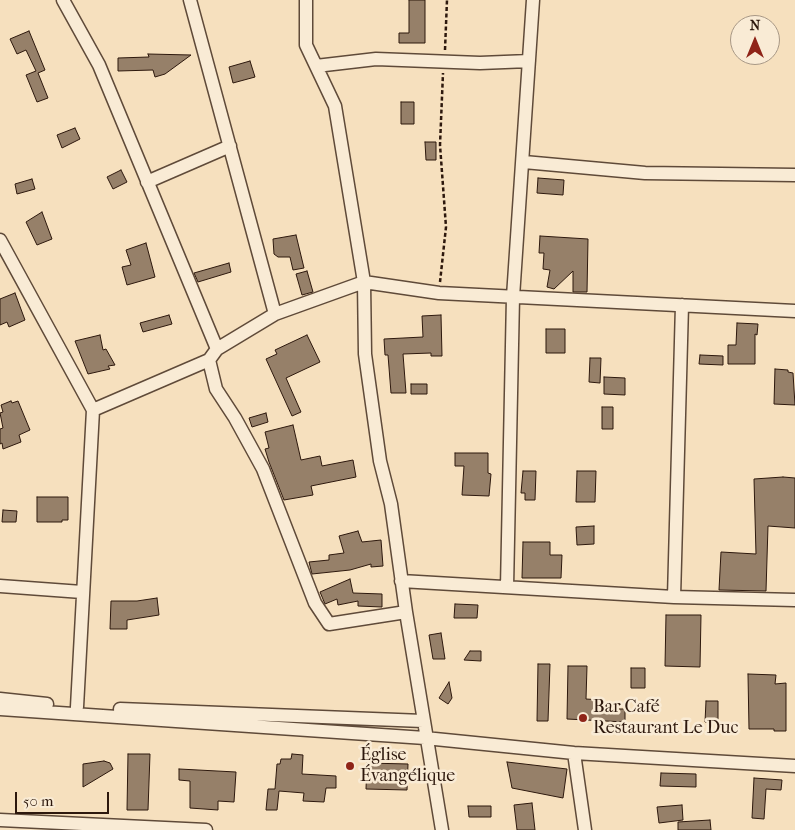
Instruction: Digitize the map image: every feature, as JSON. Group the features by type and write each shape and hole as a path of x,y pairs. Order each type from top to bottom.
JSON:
{"street":[{"path":"63,0 99,66 217,349"},
{"path":"190,0 275,314"},
{"path":"306,0 306,45 335,106 364,282 365,354 380,461 391,504 425,738 442,830"},
{"path":"507,587 513,297 534,0"},
{"path":"316,66 376,59 444,63 529,60"},
{"path":"147,182 230,146"},
{"path":"524,162 646,173 795,175"},
{"path":"0,240 93,410 77,707"},
{"path":"93,410 209,360 217,349 275,314 364,282 439,293 795,311"},
{"path":"674,597 682,305"},
{"path":"209,360 216,389 235,418 263,469 315,603 329,624 406,612"},
{"path":"401,581 674,597 795,600"},
{"path":"0,586 82,592"},
{"path":"0,699 77,707 423,721"},
{"path":"0,709 425,738 574,752 795,766"},
{"path":"574,752 585,830"},
{"path":"0,820 89,828 206,830"}],"path":[{"path":"439,293 446,227 440,145 447,0"}],"building":[{"path":"409,0 425,0 425,43 399,43 399,33 409,33"},
{"path":"29,31 45,70 38,73 48,98 37,102 26,75 36,71 26,50 17,54 10,39"},
{"path":"148,54 191,55 165,74 155,77 153,70 118,71 118,58 149,57"},
{"path":"250,61 255,77 233,83 229,67"},
{"path":"401,102 414,102 414,124 401,124"},
{"path":"75,128 80,139 62,148 57,135"},
{"path":"425,142 436,142 436,160 426,160"},
{"path":"121,170 127,182 113,189 107,177"},
{"path":"538,178 564,180 563,195 537,193"},
{"path":"32,179 35,189 17,194 15,184"},
{"path":"42,212 52,239 37,245 26,222"},
{"path":"296,235 304,268 293,270 290,257 278,257 274,254 273,239"},
{"path":"540,236 588,239 587,292 573,292 573,271 554,289 547,287 550,270 543,269 544,253 539,253"},
{"path":"146,243 155,277 127,285 122,267 131,265 126,250"},
{"path":"229,263 231,272 198,282 194,273"},
{"path":"307,271 313,292 302,295 296,274"},
{"path":"15,293 25,320 9,327 7,322 0,325 0,299"},
{"path":"169,315 172,324 143,332 140,323"},
{"path":"441,315 442,356 431,356 431,353 403,354 406,393 391,393 388,355 385,355 384,339 423,337 422,316"},
{"path":"737,323 758,324 757,335 755,334 755,364 728,364 728,345 736,345"},
{"path":"546,329 565,329 565,353 546,353"},
{"path":"100,335 103,350 106,349 115,365 108,366 110,369 88,374 75,341"},
{"path":"307,335 320,362 286,378 301,412 292,416 266,359 277,354 275,350"},
{"path":"700,355 723,356 723,365 699,364"},
{"path":"590,358 601,358 600,383 589,382"},
{"path":"775,369 788,370 788,372 793,373 795,405 774,404"},
{"path":"604,377 625,378 625,395 604,394"},
{"path":"411,384 427,384 427,394 411,394"},
{"path":"11,401 12,403 18,401 30,430 19,435 21,442 3,449 2,443 0,444 0,429 3,428 0,413 3,412 1,405"},
{"path":"602,407 613,407 613,429 602,429"},
{"path":"266,413 268,422 252,427 249,418"},
{"path":"293,425 301,460 320,456 322,466 353,460 356,477 311,486 313,495 284,500 265,449 269,448 265,432"},
{"path":"455,453 488,453 488,473 491,474 489,496 462,495 464,466 455,466"},
{"path":"523,471 536,471 535,500 525,500 525,493 521,493"},
{"path":"577,471 596,471 595,502 576,502"},
{"path":"795,478 795,528 768,526 766,591 719,590 721,552 756,554 754,479"},
{"path":"37,497 68,497 68,520 62,520 62,522 37,522"},
{"path":"3,510 17,511 16,522 2,522"},
{"path":"594,526 594,544 577,545 576,527"},
{"path":"358,531 362,542 381,540 383,566 371,567 371,564 350,570 312,574 309,562 329,560 329,555 344,553 339,536"},
{"path":"523,542 550,542 550,555 562,555 561,578 522,578"},
{"path":"350,579 353,593 382,594 382,607 358,606 358,601 338,605 337,599 325,604 320,592"},
{"path":"157,598 159,615 127,620 127,629 110,629 111,601 137,601"},
{"path":"455,604 478,605 477,618 454,618"},
{"path":"666,615 701,615 700,667 665,666"},
{"path":"441,633 445,659 433,659 429,635"},
{"path":"470,651 481,651 481,661 464,660"},
{"path":"538,664 550,664 548,721 537,721"},
{"path":"568,666 587,666 586,699 602,700 601,709 625,709 625,722 567,719"},
{"path":"631,668 645,668 645,688 631,688"},
{"path":"748,674 776,675 775,684 786,683 786,731 749,729"},
{"path":"449,682 452,698 448,704 439,698"},
{"path":"706,701 718,701 718,722 705,722"},
{"path":"128,754 150,754 148,810 127,810"},
{"path":"292,754 303,755 302,774 336,776 336,788 326,788 324,802 303,801 304,793 279,791 277,810 266,810 268,789 275,789 277,764 280,764 281,759 291,759"},
{"path":"104,761 110,763 113,769 83,787 83,764"},
{"path":"507,762 567,769 563,798 512,788"},
{"path":"367,763 408,764 407,790 366,789"},
{"path":"179,769 236,772 234,802 218,801 218,810 190,808 190,781 179,780"},
{"path":"661,773 696,774 696,787 660,786"},
{"path":"754,778 782,780 781,790 766,789 764,819 752,818"},
{"path":"532,803 535,830 517,830 514,805"},
{"path":"682,805 683,820 659,823 657,807"},
{"path":"468,806 491,806 491,817 469,817"},
{"path":"710,820 711,830 678,830 678,822"}],"place":[{"name":"Bar Café Restaurant Le Duc","path":"583,718"},
{"name":"Église Évangélique","path":"350,766"}]}
